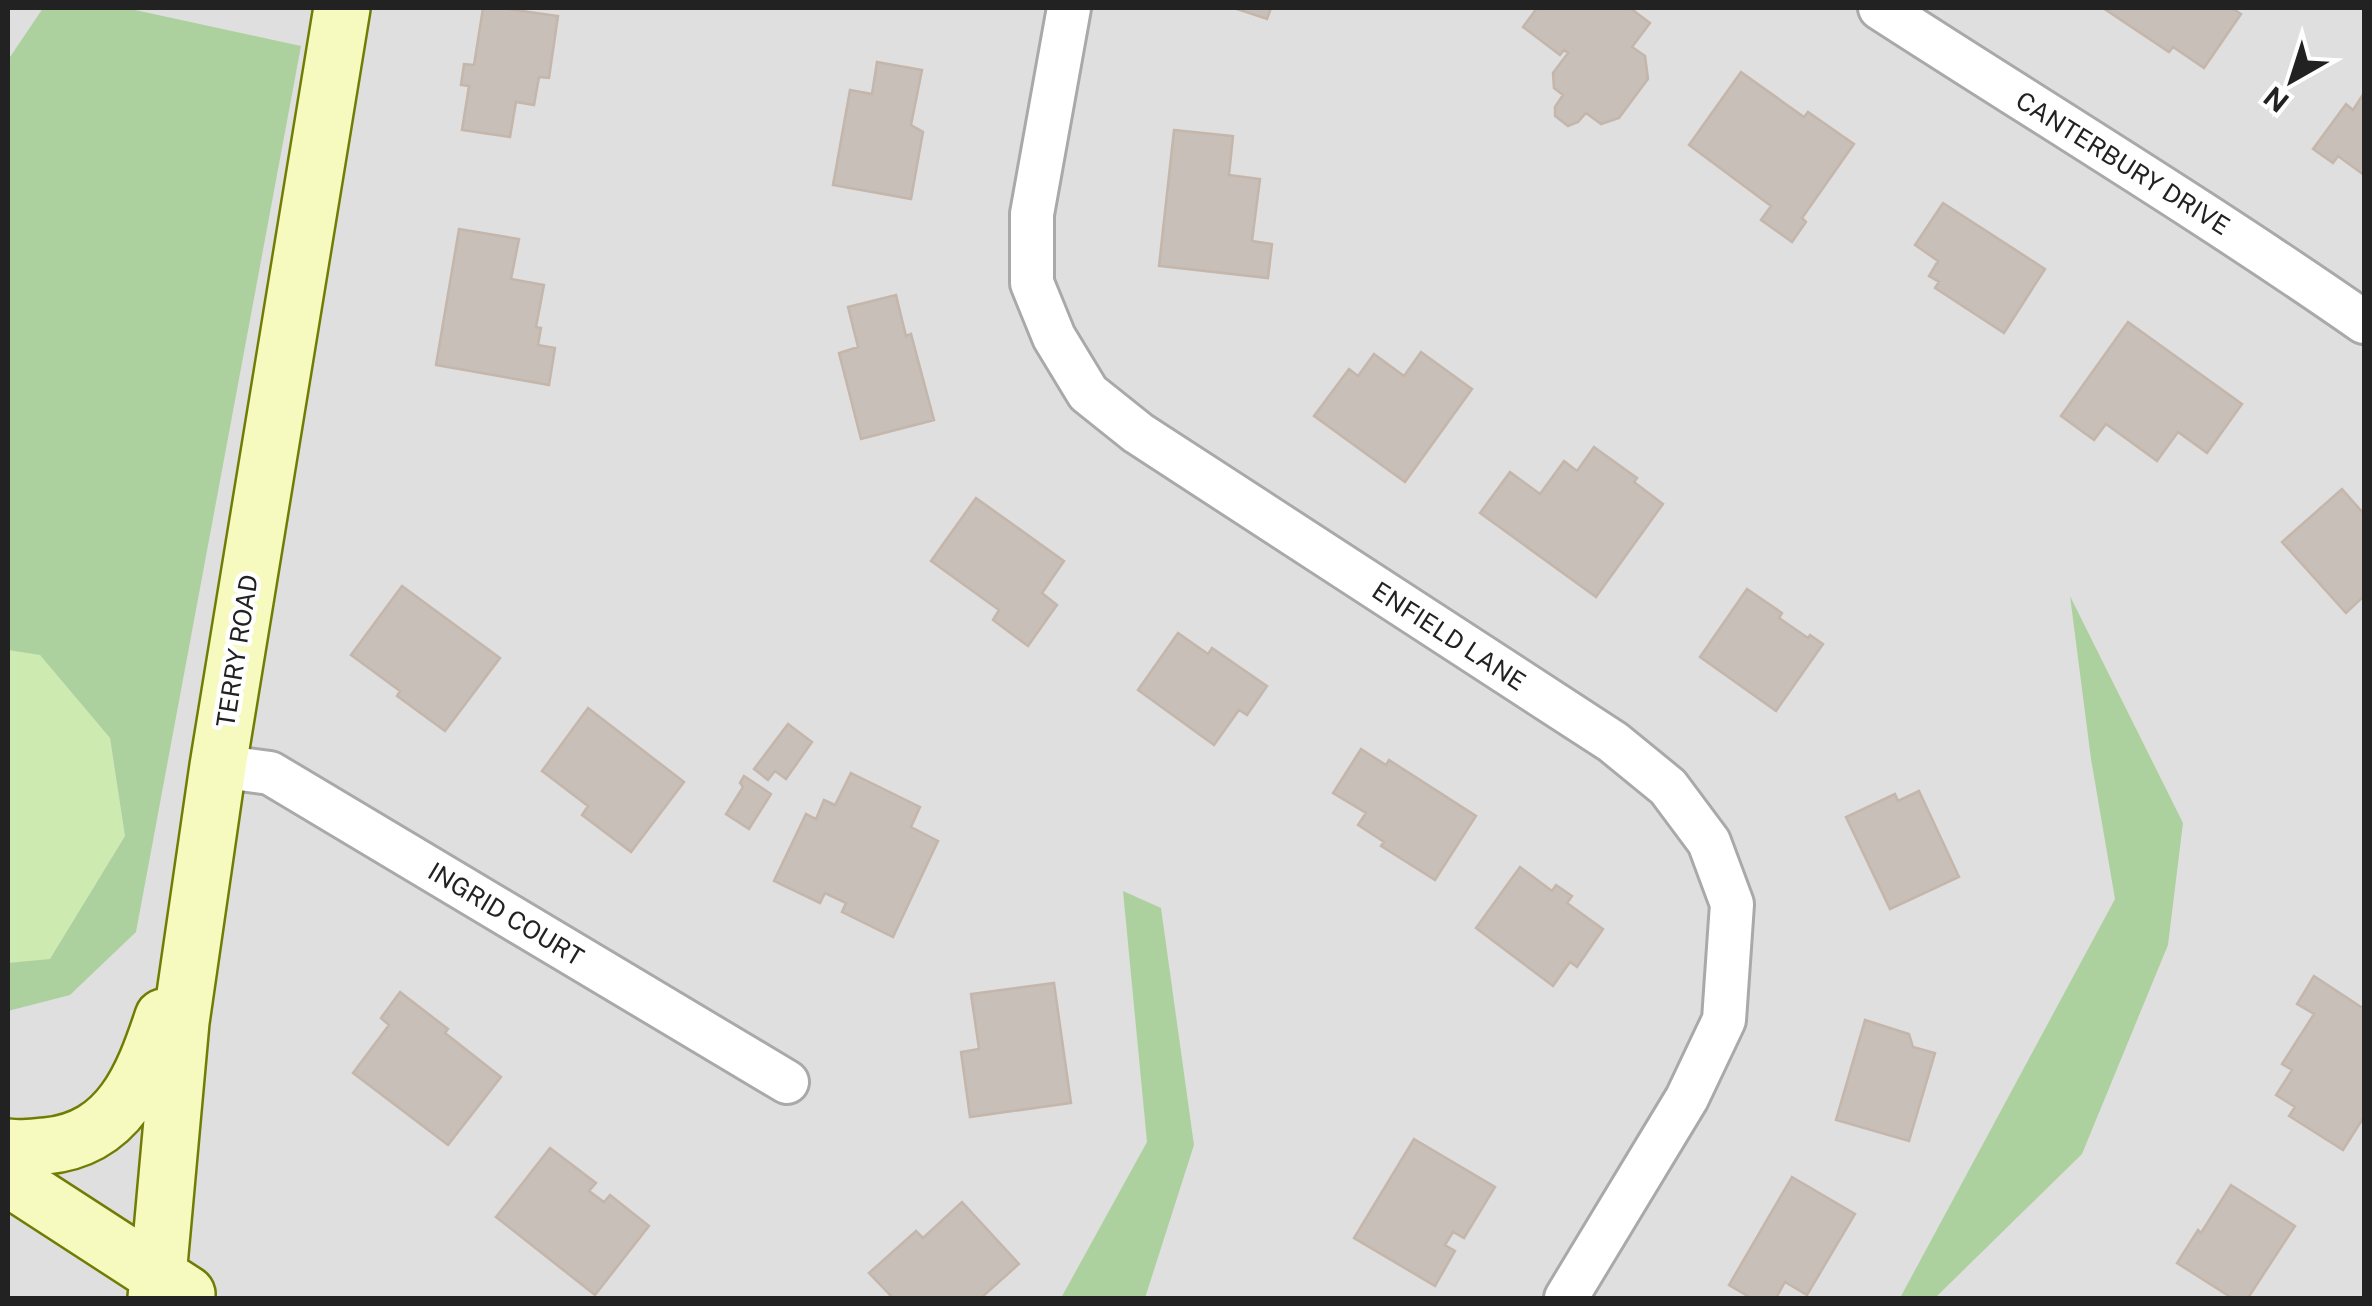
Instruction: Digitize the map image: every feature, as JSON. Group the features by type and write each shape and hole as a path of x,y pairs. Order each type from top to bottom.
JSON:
{"street":[{"name":"TERRY ROAD","path":"170,1291 181,1022 218,766 342,8"},
{"name":"ENFIELD LANE","path":"1069,8 1032,214 1032,283 1054,336 1088,392 1154,444 1612,742 1668,786 1709,842 1732,904 1724,1020 1687,1098 1566,1298"},
{"name":"CANTERBURY DRIVE","path":"1880,8 2242,238 2364,322"},
{"name":"INGRID COURT","path":"218,766 270,773 787,1082"},
{"path":"8,1146 58,1145 90,1133 102,1126 131,1095 147,1064 199,899"},
{"path":"8,1178 170,1291"}],"shaded area":[{"path":"8,8 2364,8 2364,1298 8,1298"}],"green space":[{"path":"43,8 126,8 301,46 136,932 70,995 8,1011 8,963 50,959 125,836 110,738 40,655 8,650 8,60"},
{"path":"2070,596 2183,823 2168,945 2082,1154 1935,1298 1900,1298 2115,899 2091,759"},
{"path":"8,650 40,655 110,738 125,836 50,960 8,963"},
{"path":"1123,891 1161,908 1194,1145 1145,1298 1061,1298 1147,1142"}],"building":[{"path":"483,8 558,16 549,78 539,77 534,105 516,102 510,137 462,130 469,86 461,85 464,64 474,65"},
{"path":"1234,8 1271,8 1267,19"},
{"path":"1537,8 1630,8 1650,23 1632,47 1645,56 1648,79 1619,118 1601,124 1586,113 1568,126 1555,116 1555,107 1563,95 1554,88 1553,73 1568,53 1564,50 1560,55 1523,27"},
{"path":"2103,8 2232,8 2241,14 2204,68 2173,47 2169,52"},
{"path":"877,62 922,70 911,125 923,132 911,199 833,185 850,90 872,94"},
{"path":"1741,72 1804,117 1808,112 1854,144 1802,218 1806,222 1792,242 1761,220 1771,206 1689,145"},
{"path":"2364,93 2364,175 2338,156 2333,163 2313,149 2346,104 2353,110"},
{"path":"1174,130 1233,136 1229,175 1260,179 1252,241 1272,244 1268,278 1159,266"},
{"path":"1943,203 2045,269 2004,333 1935,288 1939,282 1929,276 1938,261 1915,245"},
{"path":"459,229 519,239 511,279 544,285 536,327 541,328 538,345 555,348 549,385 436,365"},
{"path":"896,295 906,336 911,334 934,420 861,439 839,353 858,347 848,307"},
{"path":"2128,322 2242,404 2207,453 2178,432 2157,461 2106,424 2094,440 2061,416"},
{"path":"1421,352 1472,389 1405,482 1314,416 1349,369 1358,376 1374,354 1404,376"},
{"path":"1594,447 1637,478 1634,482 1663,504 1596,597 1480,513 1510,472 1540,494 1564,461 1577,471"},
{"path":"2342,489 2364,514 2364,596 2346,613 2282,542"},
{"path":"976,498 1064,561 1042,593 1057,605 1028,646 993,620 999,610 931,561"},
{"path":"402,586 500,658 445,731 351,655"},
{"path":"1747,589 1782,613 1779,618 1823,644 1776,711 1700,657"},
{"path":"1178,633 1208,654 1212,648 1267,686 1247,715 1239,710 1214,745 1138,690"},
{"path":"588,708 684,782 631,852 582,815 588,806 542,771"},
{"path":"788,724 812,742 786,779 775,771 768,780 754,769"},
{"path":"1361,749 1386,765 1389,760 1476,816 1435,880 1381,846 1384,842 1358,825 1366,813 1333,793"},
{"path":"851,773 920,807 911,827 938,841 893,937 842,912 846,903 825,893 820,903 774,881 806,814 816,819 824,800 835,805"},
{"path":"744,776 771,794 749,829 726,814 743,787 740,783"},
{"path":"1919,791 1959,877 1890,909 1846,817 1895,794 1898,801"},
{"path":"1520,867 1552,891 1556,885 1572,896 1567,903 1603,929 1577,967 1570,962 1553,986 1476,928"},
{"path":"2314,976 2364,1009 2364,1117 2343,1150 2289,1116 2295,1107 2276,1095 2292,1070 2282,1064 2314,1014 2297,1004"},
{"path":"1054,983 1071,1103 970,1117 961,1052 979,1049 971,994"},
{"path":"400,992 501,1077 448,1145 353,1073 389,1025 381,1018"},
{"path":"1865,1020 1909,1034 1913,1047 1935,1053 1909,1141 1836,1120"},
{"path":"1414,1139 1495,1187 1464,1238 1453,1232 1445,1245 1455,1251 1435,1286 1354,1238"},
{"path":"550,1148 596,1183 589,1191 604,1202 610,1195 649,1226 595,1295 496,1217"},
{"path":"1792,1177 1855,1214 1807,1295 1785,1282 1776,1298 1751,1298 1729,1285"},
{"path":"2231,1185 2295,1226 2248,1298 2232,1298 2177,1263"},
{"path":"962,1202 1019,1264 981,1298 893,1298 869,1273 916,1231 923,1238"}]}
